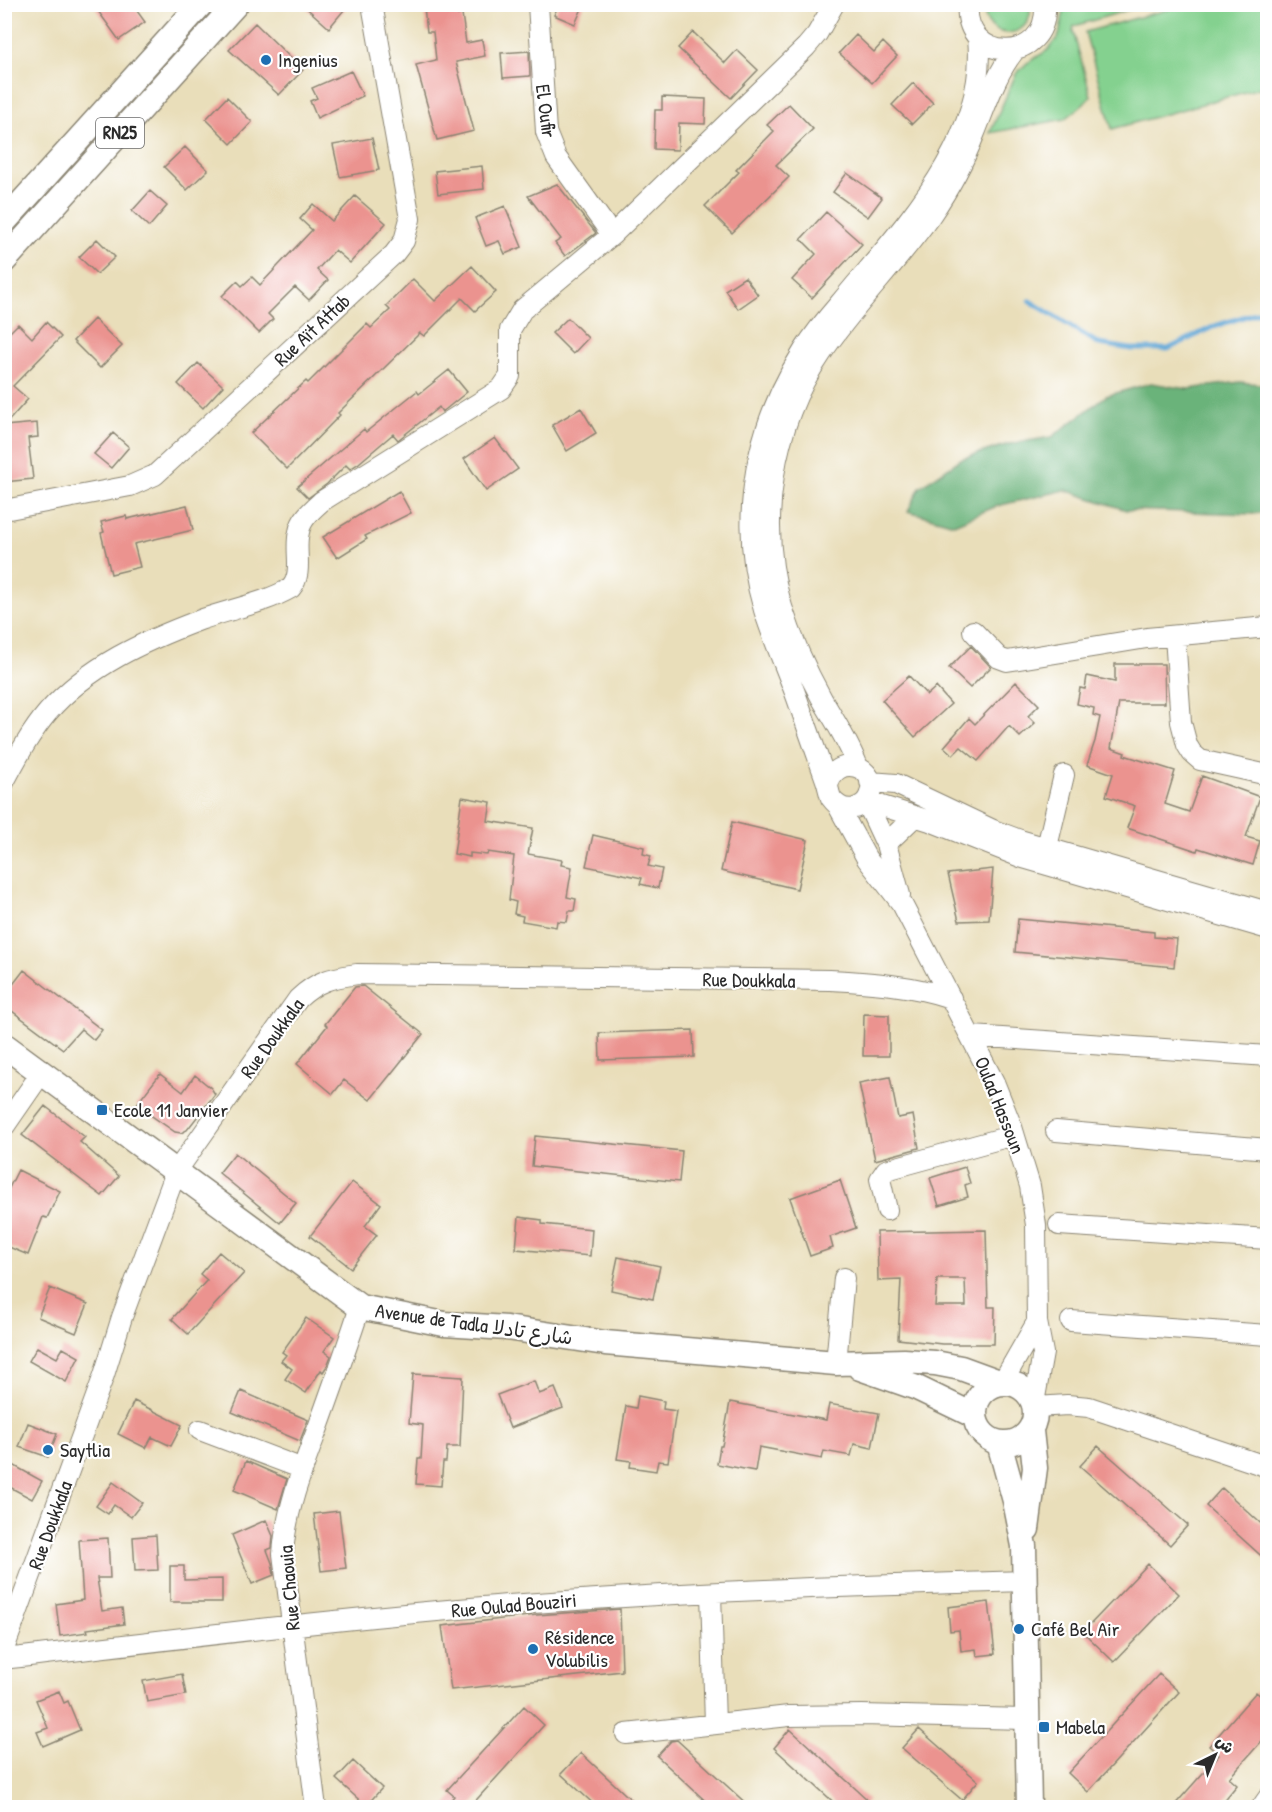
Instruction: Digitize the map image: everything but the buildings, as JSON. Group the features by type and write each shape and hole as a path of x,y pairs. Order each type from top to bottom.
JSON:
{"main road":[{"name":"RN25","path":"4,222 201,4"},
{"name":"RN25","path":"4,261 236,4"},
{"name":"Avenue de Tadla شارع تادلا","path":"4,1045 360,1307 444,1324 507,1328 604,1343 843,1364 904,1360 935,1363 961,1368 1002,1383"},
{"name":"Avenue de Tadla شارع تادلا","path":"843,1364 917,1388 975,1416"},
{"path":"1024,1546 1034,1480 1031,1431 1035,1422 1036,1405 1021,1387 1002,1383 993,1385 979,1398 975,1416 983,1434 990,1440 999,1443 1017,1442 1031,1431"},
{"path":"999,1443 1015,1501 1024,1546 1029,1808"}],"street":[{"name":"Rue Aït Attab","path":"4,510 111,491 142,482 155,475 386,261 404,241 410,219 372,4"},
{"name":"El Oufir","path":"538,4 546,132 556,157 612,235"},
{"path":"4,782 26,743 49,711 94,671 127,651 158,637 291,588 297,575 299,530 311,510 501,389 510,376 510,330 530,302 580,264 612,235 806,47 817,34 834,4"},
{"name":"Oulad Hassoun","path":"902,904 886,844 850,744 822,698 800,653 782,606 774,570 770,533 771,495 777,458 787,422 819,356 929,218 946,192 961,165 996,80 1016,50 1027,45 1040,32 1046,15 1045,4"},
{"path":"966,5 969,24 978,38 989,46 1002,50 1016,50"},
{"path":"865,783 859,807 851,808 837,804 830,795 764,610 755,572 752,533 753,494 759,455 770,417 785,381 805,348 916,210 948,161 974,96 979,67 978,38"},
{"path":"973,631 999,658 1007,661 1146,638 1268,627"},
{"path":"1175,636 1181,722 1187,745 1192,753 1200,760 1268,775"},
{"path":"828,786 831,776 838,769 848,766 865,783 914,817 1023,858 1268,912"},
{"path":"1047,848 1064,776"},
{"path":"865,783 896,784 993,830 1172,892 1268,929"},
{"name":"Oulad Hassoun","path":"837,804 867,859 902,904 972,1036 994,1082 1014,1135 1030,1185 1035,1218 1037,1322 1043,1353 1036,1405"},
{"path":"886,844 914,817"},
{"name":"Rue Doukkala","path":"4,1649 176,1172 298,999 310,987 330,978 357,974 830,980 893,986 951,998"},
{"path":"972,1036 1268,1056"},
{"path":"4,1127 42,1072"},
{"path":"1056,1131 1268,1149"},
{"path":"887,1210 880,1179 886,1170 1014,1135"},
{"path":"1059,1225 1268,1239"},
{"path":"843,1364 844,1278"},
{"name":"Rue Chaouia","path":"316,1808 282,1554 290,1511 303,1468 360,1307"},
{"path":"1071,1321 1268,1335"},
{"path":"1002,1383 1037,1322"},
{"path":"1036,1405 1089,1407 1268,1467"},
{"path":"201,1430 303,1468"},
{"name":"Rue Oulad Bouziri","path":"4,1659 292,1626 506,1605 711,1593 1025,1581"},
{"path":"711,1593 715,1724"},
{"path":"626,1734 789,1716 1026,1719"},
{"path":"1261,1808 1268,1798"}],"green space":[{"path":"984,5 1030,5 1029,17 1025,25 1017,31 1008,33 999,31 991,26 986,18"},
{"path":"1065,5 1145,5 1074,26 1073,31 1091,96 1083,105 1065,119 990,133 1016,74 1027,63 1048,50 1059,36"},
{"path":"1184,5 1267,5 1267,86 1112,129 1085,32"},
{"path":"1240,382 1267,385 1267,512 1253,514 1126,510 1065,490 997,506 954,524 908,511 920,487 961,459 1009,444 1052,437 1106,396 1151,383 1188,389"}],"waterway":[{"path":"1030,301 1099,344 1131,349 1168,349 1215,326 1268,309"}],"place":[{"name":"Ingenius","path":"266,60"},
{"name":"Ecole 11 Janvier","path":"102,1110"},
{"name":"Saytlia","path":"48,1450"},
{"name":"Café Bel Air","path":"1019,1629"},
{"name":"Résidence Volubilis","path":"533,1649"},
{"name":"Mabela","path":"1044,1727"}]}
